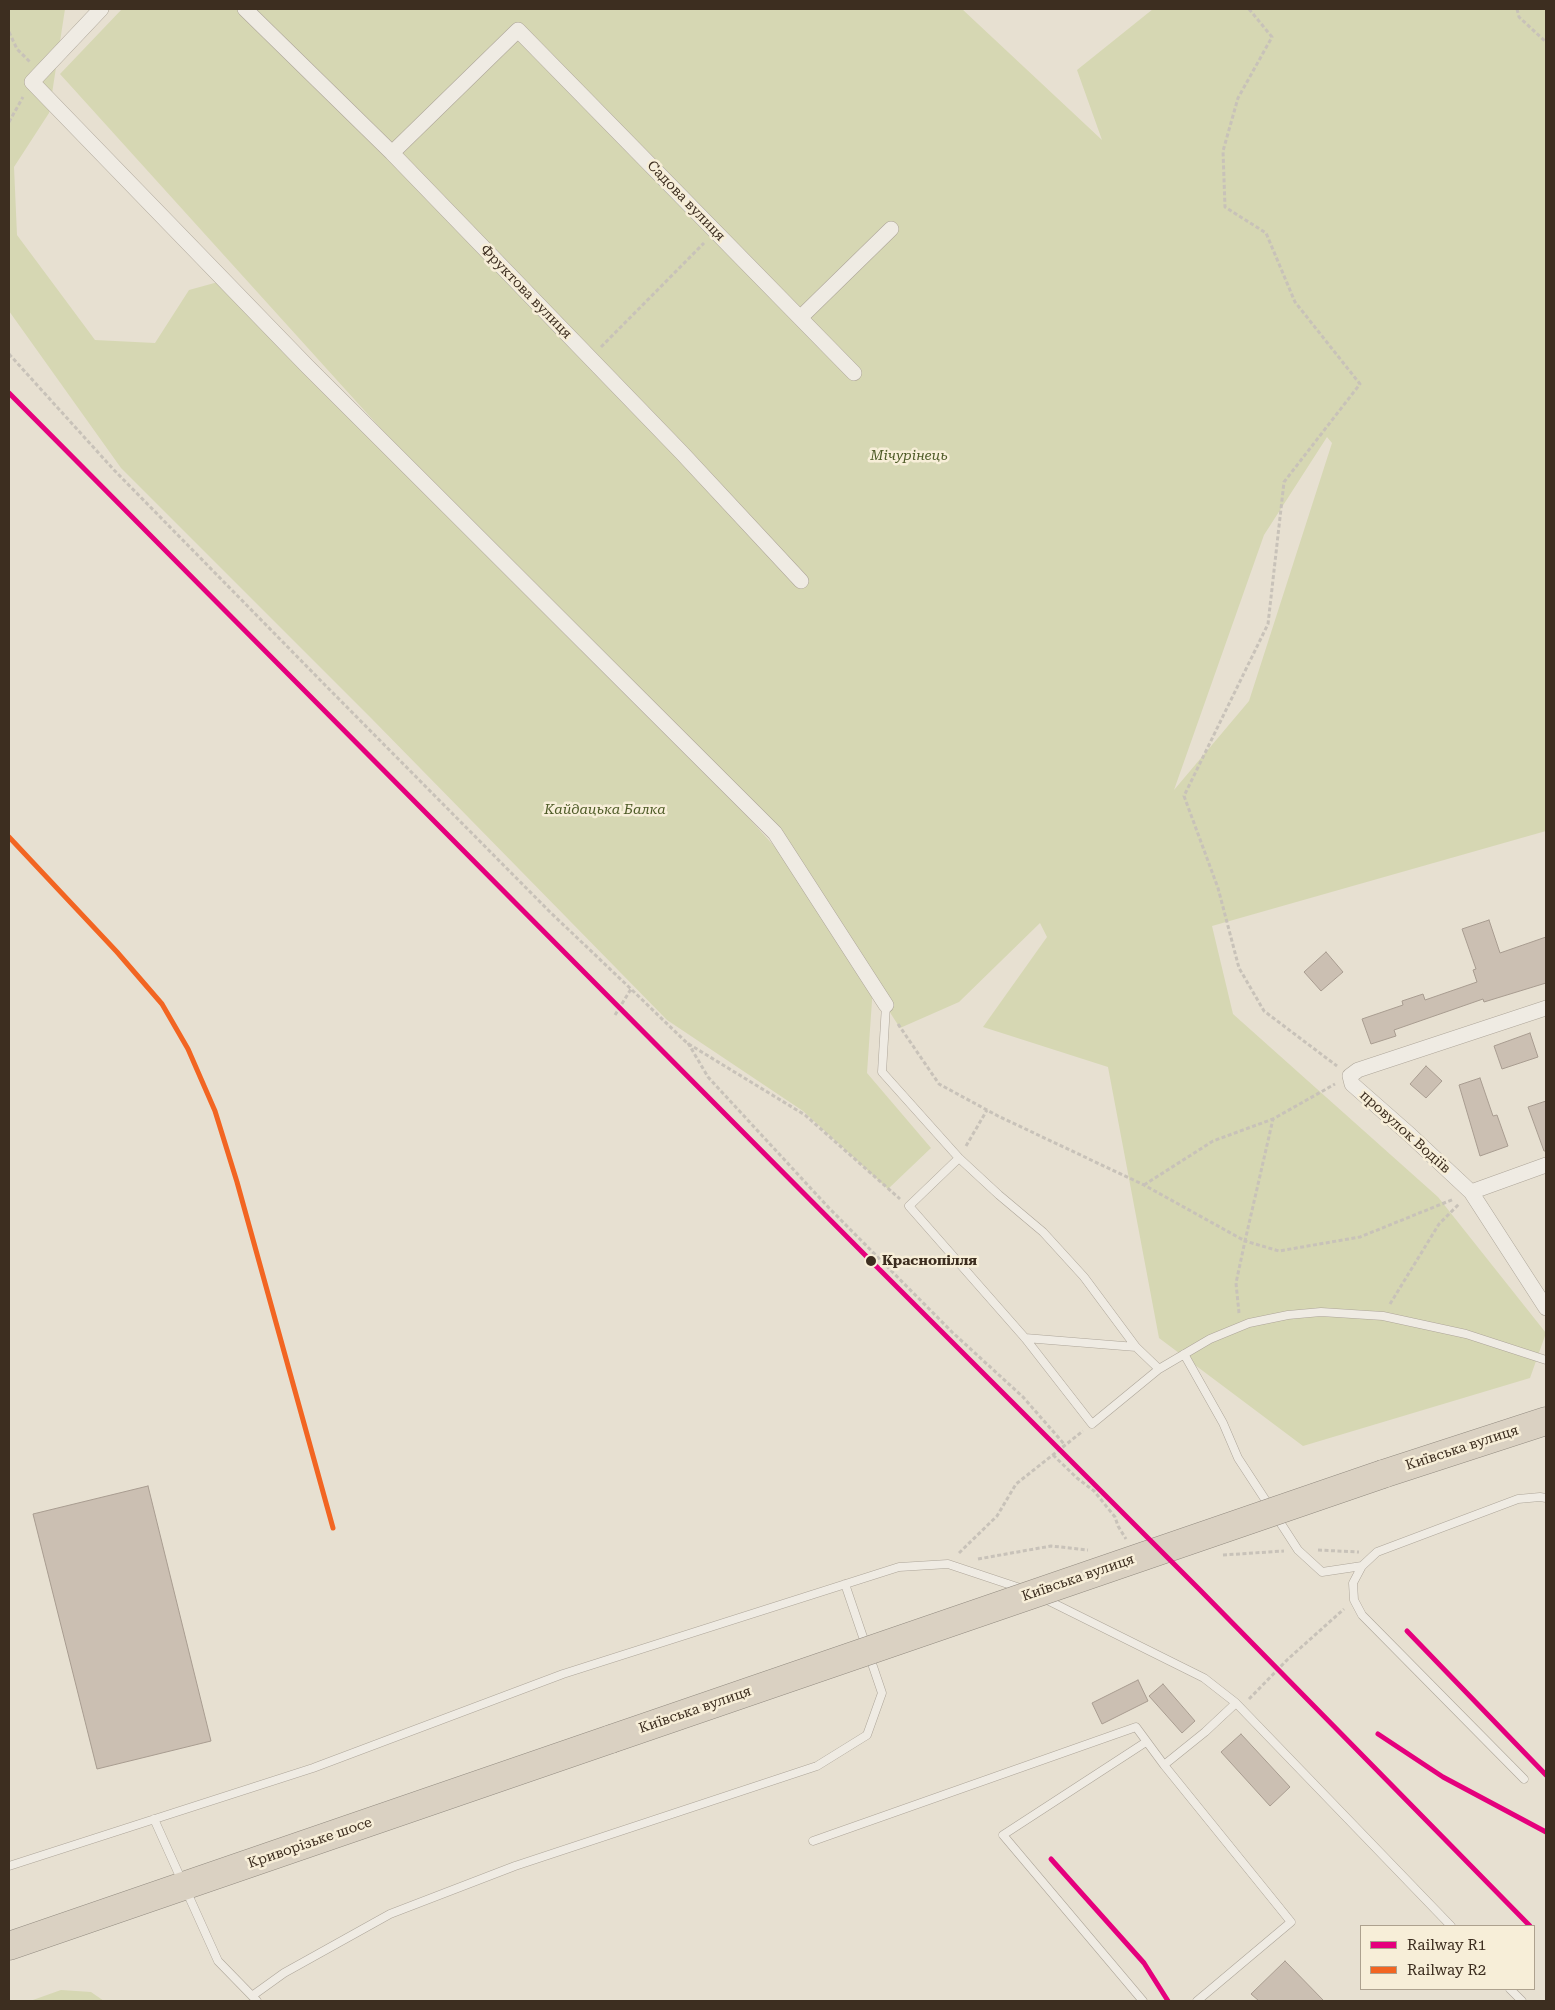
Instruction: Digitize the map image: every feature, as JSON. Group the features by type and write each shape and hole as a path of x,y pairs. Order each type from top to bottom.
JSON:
{"highway":[{"name":"Київська вулиця","path":"612,1739 1383,1474 1546,1421"},
{"name":"Криворізьке шосе","path":"9,1946 612,1739"}],"street":[{"path":"101,9 36,77 307,366 775,833 886,1005"},
{"name":"Фруктова вулиця","path":"245,9 392,153 590,358 801,581"},
{"name":"Садова вулиця","path":"392,153 518,30 854,373"},
{"path":"800,318 891,229"},
{"name":"провулок Водіїв","path":"1546,1008 1358,1070 1350,1076 1352,1084 1410,1134 1471,1192 1546,1308"},
{"path":"1471,1192 1546,1165"}],"lane":[{"path":"886,1005 882,1072 960,1158 999,1195 1043,1232 1084,1277 1136,1347 1159,1369"},
{"path":"960,1158 909,1206 1025,1338 1092,1424 1159,1369 1210,1339 1240,1327 1288,1315 1321,1312 1382,1316 1466,1334 1546,1360"},
{"path":"1025,1338 1136,1347"},
{"path":"1184,1354 1224,1423 1238,1458 1298,1550 1322,1572 1362,1566"},
{"path":"1524,1779 1362,1615 1354,1600 1352,1583 1362,1566 1377,1552 1510,1503 1533,1498 1546,1498"},
{"path":"9,1866 313,1768 563,1674 899,1567 948,1564 1029,1591 1204,1678 1238,1705 1450,1925"},
{"path":"154,1819 183,1887 218,1961 255,1999 284,1973 390,1914 516,1866 817,1766 867,1735 882,1693 845,1584"},
{"path":"1164,1765 1238,1705"},
{"path":"813,1841 1136,1727 1164,1765 1291,1922 1197,2001"},
{"path":"1143,2001 1003,1834 1146,1742"},
{"path":"1511,1990 1522,2001"}],"path":[{"path":"1144,1185 1213,1141 1273,1118 1350,1076 1264,1011 1239,968 1218,888 1184,796 1268,624 1284,482 1360,384 1295,302 1266,233 1225,207 1223,151 1238,98 1272,37 1249,9"},
{"path":"1517,9 1519,17 1546,42"},
{"path":"9,32 17,49 36,77 9,122"},
{"path":"590,358 715,231"},
{"path":"9,354 114,470 324,686 550,912 631,989 688,1042 805,1115 909,1206"},
{"path":"615,1015 631,989"},
{"path":"886,1005 939,1084 987,1110 1144,1185 1245,1242 1279,1251 1360,1238 1471,1192"},
{"path":"688,1042 708,1077 829,1208 952,1332 1023,1397 1065,1445"},
{"path":"960,1158 987,1110"},
{"path":"1240,1327 1236,1282 1273,1118"},
{"path":"1382,1316 1439,1224 1471,1192"},
{"path":"948,1564 997,1516 1016,1484 1092,1424"},
{"path":"1053,1455 1076,1478 1094,1491 1116,1517 1118,1526 1126,1538 1124,1546"},
{"path":"1238,1705 1354,1600"}],"green space":[{"path":"9,9 65,9 49,113 14,167 17,235 95,340 155,343 189,290 218,282 665,725 793,867 778,837 430,483 60,74 122,9 962,9 1102,140 1077,70 1153,9 1546,9 1546,831 1212,926 1233,1014 1438,1197 1546,1333 1530,1378 1303,1446 1159,1338 1108,1067 983,1027 1047,937 1040,923 959,1002 900,1028 873,986 867,1073 931,1148 888,1189 803,1111 667,1020 372,719 121,468 9,311","holes":["1327,437 1332,443 1249,701 1174,790 1264,535"]},
{"path":"61,1990 91,1992 104,2001 30,2001"}],"building":[{"path":"1489,920 1500,953 1546,937 1546,983 1484,1002 1483,999 1394,1030 1396,1036 1371,1044 1362,1019 1403,1005 1402,1001 1423,994 1425,1000 1477,982 1473,970 1476,969 1462,929"},
{"path":"1326,952 1343,972 1321,991 1304,972"},
{"path":"1530,1033 1538,1057 1502,1069 1494,1046"},
{"path":"1426,1066 1442,1081 1426,1098 1410,1084"},
{"path":"1480,1078 1493,1116 1497,1115 1508,1146 1480,1156 1459,1085"},
{"path":"1546,1101 1546,1151 1544,1151 1528,1107"},
{"path":"148,1486 211,1741 97,1769 33,1514"},
{"path":"1138,1680 1148,1701 1102,1724 1092,1703"},
{"path":"1163,1684 1195,1721 1182,1733 1149,1696"},
{"path":"1241,1734 1290,1787 1270,1806 1221,1752"},
{"path":"1285,1961 1324,2001 1259,2001 1251,1994"}],"rail line":[{"name":"R1","path":"9,393 1200,1590 1529,1925"},
{"name":"R2","path":"9,837 117,952 162,1004 188,1049 215,1111 237,1182 333,1528"},
{"name":"R1","path":"1407,1631 1546,1775"},
{"name":"R1","path":"1378,1734 1443,1777 1546,1832"},
{"name":"R1","path":"1051,1859 1144,1963 1168,2001"}],"place":[{"name":"Краснопілля","path":"871,1261"}],"park label":[{"name":"Мічурінець","path":"909,456"},
{"name":"Кайдацька Балка","path":"605,810"}]}
